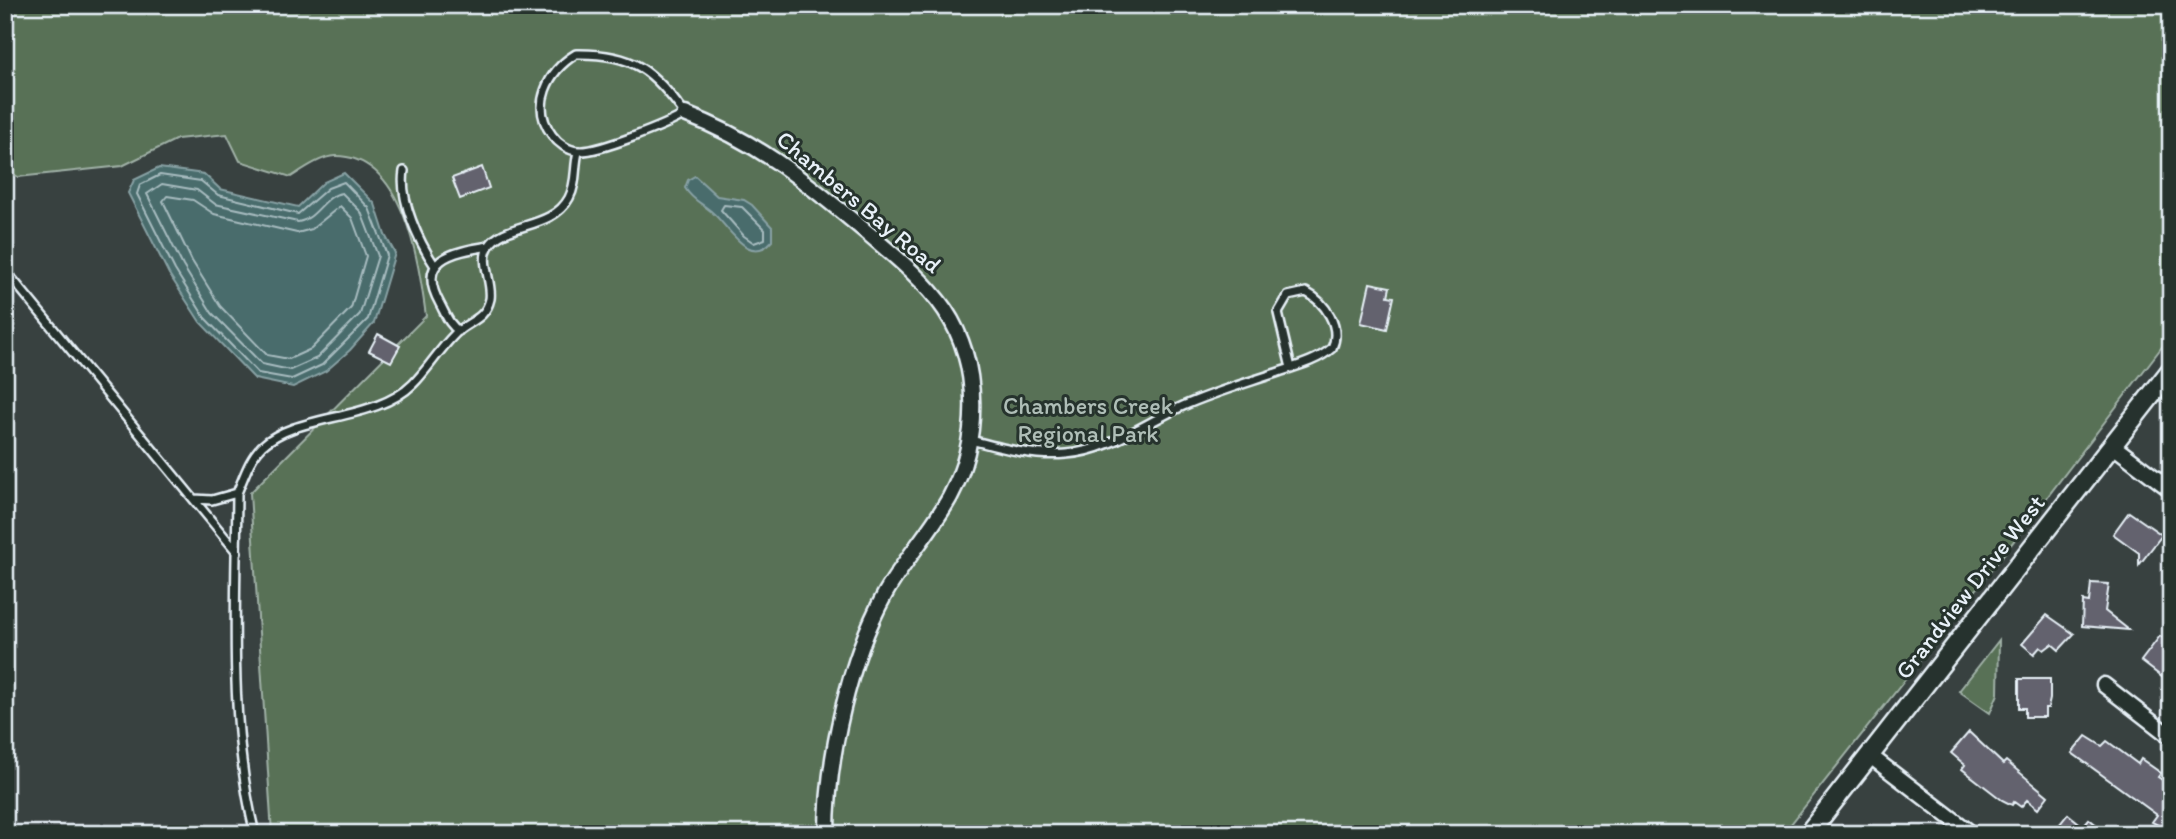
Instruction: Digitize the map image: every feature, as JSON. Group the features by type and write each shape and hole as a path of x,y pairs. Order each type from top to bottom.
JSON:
{"street":[{"name":"Chambers Bay Road","path":"685,114 719,127 772,157 887,249 929,290 946,312 962,349 972,409 971,440 951,494 929,533 886,593 867,630 843,714 827,813 827,834"},
{"name":"Grandview Drive West","path":"1822,834 1874,759 2116,449 2171,370"},
{"name":"Grandview Drive West","path":"2116,449 2171,388"},
{"path":"2116,449 2171,490"},
{"path":"2104,685 2171,737"},
{"name":"Grandview Drive West","path":"1808,834 1874,759"},
{"path":"1874,759 1972,834"}],"lane":[{"path":"576,54 628,59 660,81 685,114 664,126 640,131 606,146 578,152 559,144 544,125 542,102 553,73 576,54"},
{"path":"459,331 451,326 433,289 432,273 435,266 451,254 489,246 499,238 549,218 566,204 575,181 578,152"},
{"path":"404,171 403,190 426,252 435,266"},
{"path":"256,834 243,783 239,742 237,493 248,465 261,447 278,435 371,407 397,396 413,384 459,331 477,321 488,304 491,285 485,258 489,246"},
{"path":"5,270 237,552"},
{"path":"971,440 1027,453 1067,454 1087,450 1107,445 1194,402 1291,368 1327,352 1335,341 1336,334 1324,304 1306,292 1288,296 1278,313 1291,368"},
{"path":"194,499 212,500 237,493"}],"green space":[{"name":"Chambers Creek Regional Park","path":"5,5 2171,5 2171,335 1984,580 1783,834 272,834 250,493 426,316 413,243 393,193 378,173 359,160 335,156 324,158 291,177 240,161 227,134 177,139 122,166 18,177 5,168"},
{"path":"1999,640 1998,694 1990,713 1959,691"}],"water":[{"path":"159,168 204,174 220,189 298,207 324,182 344,173 375,204 385,235 395,253 374,323 350,350 326,371 293,387 255,379 200,322 169,274 128,193 134,180"},
{"path":"695,176 717,196 744,200 752,205 772,227 772,241 764,248 755,250 740,242 685,188 688,180"}],"building":[{"path":"482,167 489,188 460,199 452,178"},
{"path":"1370,283 1390,287 1388,296 1394,297 1387,329 1361,323"},
{"path":"378,334 400,346 391,362 369,351"},
{"path":"2129,512 2162,535 2139,565 2139,553 2113,534"},
{"path":"2091,583 2109,584 2105,611 2129,630 2082,626 2083,601 2089,602"},
{"path":"2047,615 2074,634 2059,650 2052,644 2044,650 2040,647 2034,654 2022,644"},
{"path":"2160,636 2171,643 2171,684 2141,661"},
{"path":"2019,679 2050,679 2050,699 2048,708 2045,708 2045,717 2025,717 2025,708 2019,708"},
{"path":"1969,732 2003,764 2006,761 2048,796 2038,809 2027,800 2021,807 2014,802 2012,805 2002,800 1962,769 1965,765 1951,753"},
{"path":"2086,736 2102,746 2107,741 2138,764 2141,759 2161,773 2158,777 2171,786 2171,832 2152,822 2157,815 2072,753"},
{"path":"2068,814 2083,826 2089,819 2108,834 2052,834"}]}
